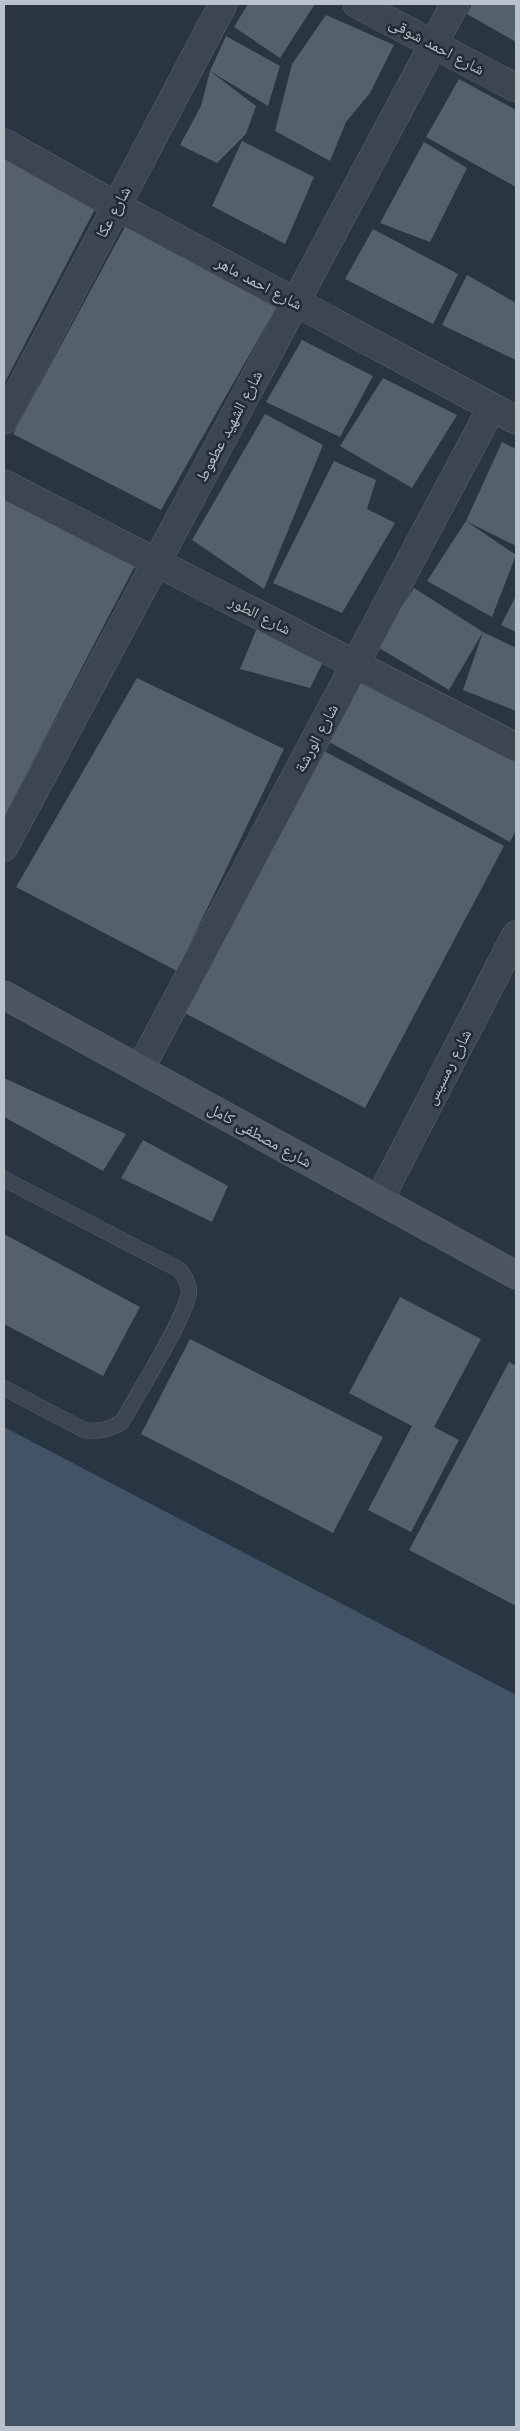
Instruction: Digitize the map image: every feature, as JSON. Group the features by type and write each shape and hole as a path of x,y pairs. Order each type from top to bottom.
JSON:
{"main road":[{"name":"شارع مصطفى كامل","path":"4,996 516,1274"}],"street":[{"name":"شارع عكا","path":"4,420 223,4"},
{"name":"شارع احمد شوقى","path":"357,4 516,88"},
{"name":"شارع الشهيد عطعوط","path":"4,847 455,4"},
{"name":"شارع احمد ماهر","path":"4,142 116,206 516,420"},
{"name":"شارع الورشة","path":"140,1070 492,407"},
{"name":"شارع الطور","path":"4,484 516,747"},
{"name":"شارع رمسيس","path":"379,1200 516,935"}],"lane":[{"path":"4,1179 180,1270 189,1290 183,1312 122,1422 97,1432 84,1430 4,1388"}],"water":[{"path":"4,1427 516,1695 516,2427 4,2427"}],"building":[{"path":"248,4 315,4 280,58 234,27"},
{"path":"472,4 516,4 516,42 467,14"},
{"path":"326,15 394,45 370,93 346,122 330,161 275,131 292,64"},
{"path":"226,36 280,66 268,106 210,71"},
{"path":"210,71 256,106 246,134 217,163 180,145 201,106"},
{"path":"459,79 516,110 516,187 426,137"},
{"path":"242,141 314,177 285,244 212,206"},
{"path":"424,142 467,168 430,242 380,223"},
{"path":"4,158 96,207 4,384"},
{"path":"127,223 280,301 161,510 13,434"},
{"path":"373,229 458,274 433,324 345,279"},
{"path":"467,275 516,303 516,360 442,325"},
{"path":"302,340 373,376 340,437 266,402"},
{"path":"383,378 457,415 412,488 340,446"},
{"path":"265,414 323,445 264,589 192,540"},
{"path":"502,442 516,449 516,546 466,521"},
{"path":"334,461 376,480 367,509 395,523 342,613 273,583"},
{"path":"4,488 138,560 4,817"},
{"path":"466,521 516,555 492,617 427,581"},
{"path":"414,588 483,632 449,690 376,646"},
{"path":"516,596 516,632 501,625"},
{"path":"257,628 324,660 310,688 240,669"},
{"path":"483,632 516,648 516,711 463,690"},
{"path":"358,674 516,756 516,830 510,842 324,739"},
{"path":"137,678 284,749 177,971 16,887"},
{"path":"322,750 504,846 365,1108 183,1012"},
{"path":"4,1078 126,1134 103,1171 4,1117"},
{"path":"143,1140 228,1186 212,1222 121,1178"},
{"path":"4,1234 140,1307 103,1376 4,1324"},
{"path":"400,1297 481,1339 434,1427 459,1440 411,1532 368,1510 412,1426 349,1393"},
{"path":"190,1339 383,1437 333,1533 141,1434"},
{"path":"509,1362 516,1366 516,1606 409,1550"}]}
